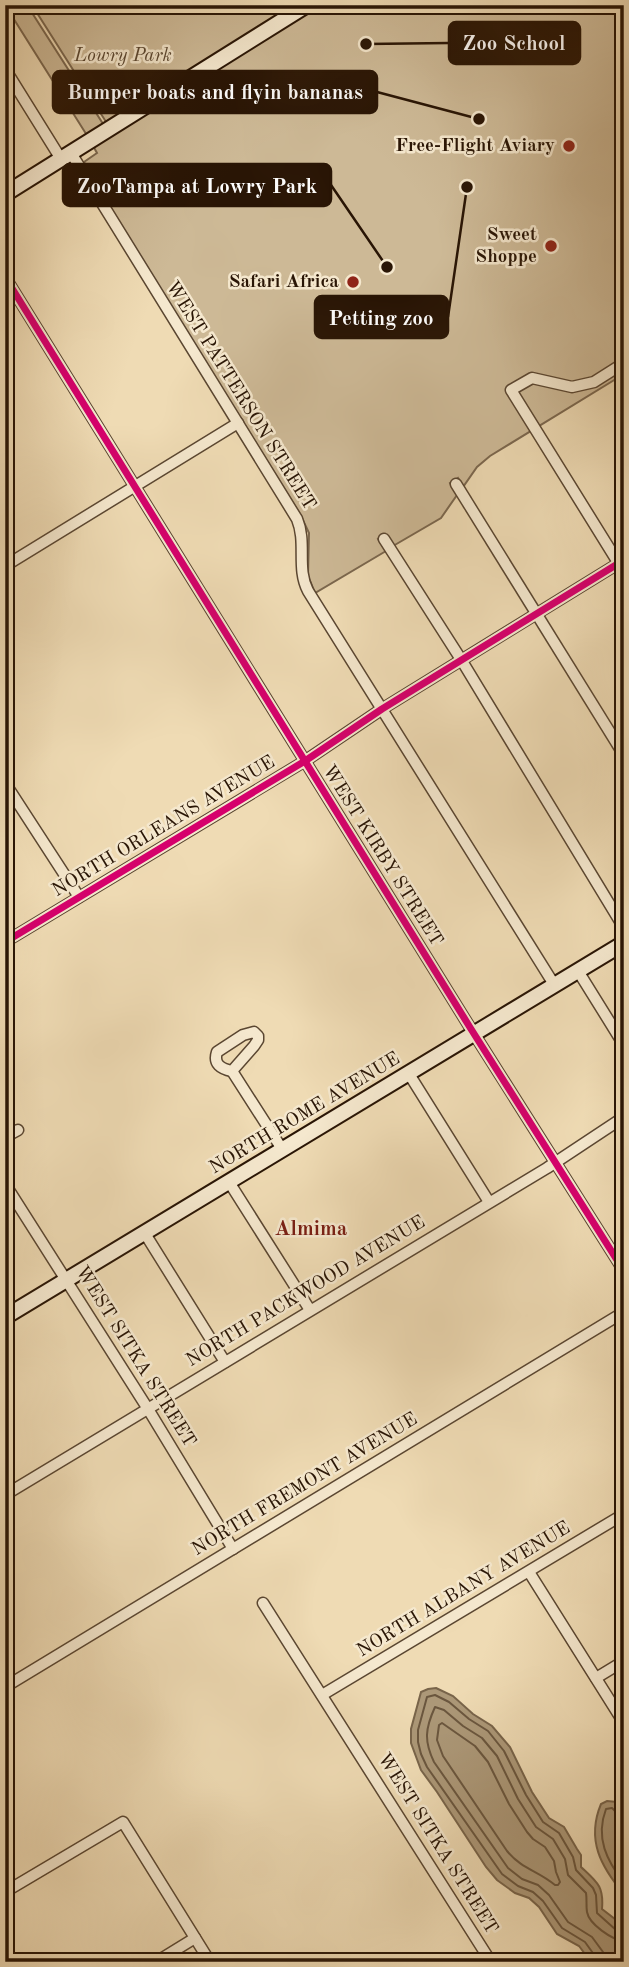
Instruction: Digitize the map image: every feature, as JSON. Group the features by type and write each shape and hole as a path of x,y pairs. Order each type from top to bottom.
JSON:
{"street":[{"path":"5,194 307,5"},
{"name":"WEST PATTERSON STREET","path":"5,68 66,156 238,423 299,525 303,543 302,574 308,591 555,986"},
{"name":"WEST KIRBY STREET","path":"5,277 624,1271"},
{"path":"622,565 511,390 532,378 572,387 594,383 624,363"},
{"path":"5,566 238,423"},
{"path":"456,484 624,755"},
{"path":"384,539 462,661 624,928"},
{"name":"NORTH ORLEANS AVENUE","path":"5,942 305,761 382,709 622,565"},
{"path":"5,783 79,897"},
{"name":"NORTH ROME AVENUE","path":"5,1317 624,943"},
{"path":"578,971 624,1045"},
{"path":"232,1071 256,1043 258,1036 254,1032 243,1035 217,1052 215,1060 220,1067 232,1071 282,1149"},
{"path":"409,1074 489,1202"},
{"name":"NORTH PACKWOOD AVENUE","path":"5,1495 489,1202 624,1117"},
{"path":"5,1137 18,1130"},
{"path":"229,1182 310,1310"},
{"name":"WEST SITKA STREET","path":"5,1184 233,1549"},
{"path":"144,1232 225,1362"},
{"name":"NORTH FREMONT AVENUE","path":"5,1687 624,1312"},
{"name":"NORTH ALBANY AVENUE","path":"323,1695 624,1514"},
{"path":"529,1572 624,1723"},
{"name":"WEST SITKA STREET","path":"262,1603 491,1962"},
{"path":"596,1678 624,1661"},
{"path":"5,1892 123,1822 210,1962"},
{"path":"156,1962 195,1938"}],"green space":[{"path":"5,5 27,5 105,127 88,137"},
{"name":"Lowry Park","path":"32,5 300,5 108,125"},
{"path":"315,5 624,5 624,374 490,456 477,467 463,487 458,478 450,483 457,495 441,518 393,546 385,534 378,539 386,551 315,593 308,576 309,533 301,516 84,162 97,153 92,144"}],"water":[{"path":"436,1688 453,1696 492,1726 510,1747 532,1792 549,1818 564,1827 581,1855 581,1867 598,1885 602,1895 602,1909 624,1926 624,1962 591,1962 579,1946 557,1934 539,1907 529,1898 515,1893 497,1880 486,1867 421,1770 411,1743 411,1729 421,1692"},
{"path":"607,1801 617,1802 624,1812 624,1894 609,1874 598,1852 595,1829 597,1817 601,1804"}],"cycle path":[{"path":"5,277 624,1271"},
{"path":"5,942 305,761 382,709 624,560"}],"place":[{"name":"Zoo School","path":"366,44"},
{"name":"Bumper boats and flyin bananas","path":"479,119"},
{"name":"Free-Flight Aviary","path":"569,146"},
{"name":"Petting zoo","path":"467,187"},
{"name":"Sweet Shoppe","path":"551,246"},
{"name":"ZooTampa at Lowry Park","path":"387,267"},
{"name":"Safari Africa","path":"353,282"}],"district":[{"name":"Almima","path":"311,1229"}]}
